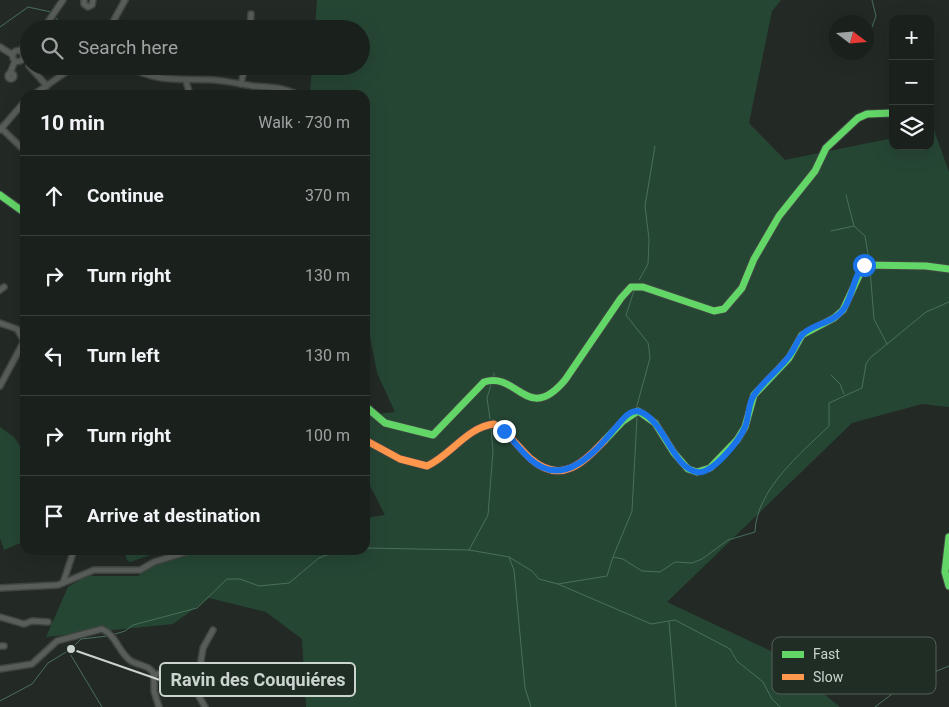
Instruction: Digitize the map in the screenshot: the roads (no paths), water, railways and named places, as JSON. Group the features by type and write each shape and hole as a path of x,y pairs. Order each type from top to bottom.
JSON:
{"street":[{"path":"49,20 63,0"},
{"path":"84,0 84,4 88,7 92,6 93,0"},
{"path":"114,20 125,0"},
{"path":"251,14 251,20"},
{"path":"0,47 14,58 20,59"},
{"path":"10,73 16,52 20,51"},
{"path":"37,75 47,86"},
{"path":"41,90 62,75"},
{"path":"146,75 186,81 215,80 277,87 285,90"},
{"path":"241,84 243,75"},
{"path":"186,81 189,90"},
{"path":"20,107 1,129 20,146"},
{"path":"370,410 386,423 422,434 433,435 487,381 494,380 533,398 544,398 551,394 568,376 592,339 609,320 618,301 631,287 643,287 714,311 724,309 742,288 754,259 779,216 815,171 826,148 858,118 867,114 889,114"},
{"path":"0,195 20,209"},
{"path":"370,443 400,459 426,466 440,459 484,426 494,424 504,431 531,460 547,469 564,472 574,467 605,442 628,414 638,411 648,416 685,466 694,472 706,472 722,458 739,437 744,429 755,394 791,354 802,335 806,331 833,320 842,312 848,302 860,270 864,265 926,266 949,269"},
{"path":"0,323 17,328 20,334"},
{"path":"0,386 20,348"},
{"path":"949,536 945,572 949,586"},
{"path":"62,583 72,555"},
{"path":"0,588 62,583 91,571 140,570 154,562 177,555"},
{"path":"0,617 24,624 32,620 48,622"},
{"path":"0,669 32,664 57,641 101,629 112,637 127,658 150,668 154,675 154,692 159,707"},
{"path":"154,675 178,669 186,672 200,667 203,648 213,630"},
{"path":"186,672 205,707"}],"waterway":[{"path":"872,0 876,16 874,22"},
{"path":"0,27 28,7 51,12"},
{"path":"55,17 58,20"},
{"path":"639,280 648,264 649,239 645,206 655,146"},
{"path":"846,195 854,226 865,236 869,260"},
{"path":"831,231 854,226"},
{"path":"870,269 874,319 887,344"},
{"path":"634,291 626,315 648,343 650,358 636,409"},
{"path":"558,584 607,576 613,557 623,559 642,571 660,572 675,562 692,563 702,559 728,540 755,532 757,516 771,487 794,460 829,426 829,403 862,388 866,364 870,358 926,312 949,302"},
{"path":"831,375 840,384 844,394"},
{"path":"490,419 487,398 491,385"},
{"path":"613,557 632,511 637,417"},
{"path":"469,550 488,515 493,451 491,428"},
{"path":"370,548 469,550 509,557 532,571 539,579 558,584 651,624 675,620 730,649 737,661 763,682 772,699 780,707"},
{"path":"112,635 125,631 133,625 197,608 227,579 240,579 259,586 289,583 319,558 327,555"},
{"path":"509,557 514,570 525,688 531,707"},
{"path":"669,621 676,707"},
{"path":"0,701 32,684 48,663 71,649 81,639 108,636"},
{"path":"69,652 102,707"},
{"path":"936,671 949,666"},
{"path":"875,707 892,694"}],"place":[{"name":"Ravin des Couquiéres","path":"71,649"}]}
